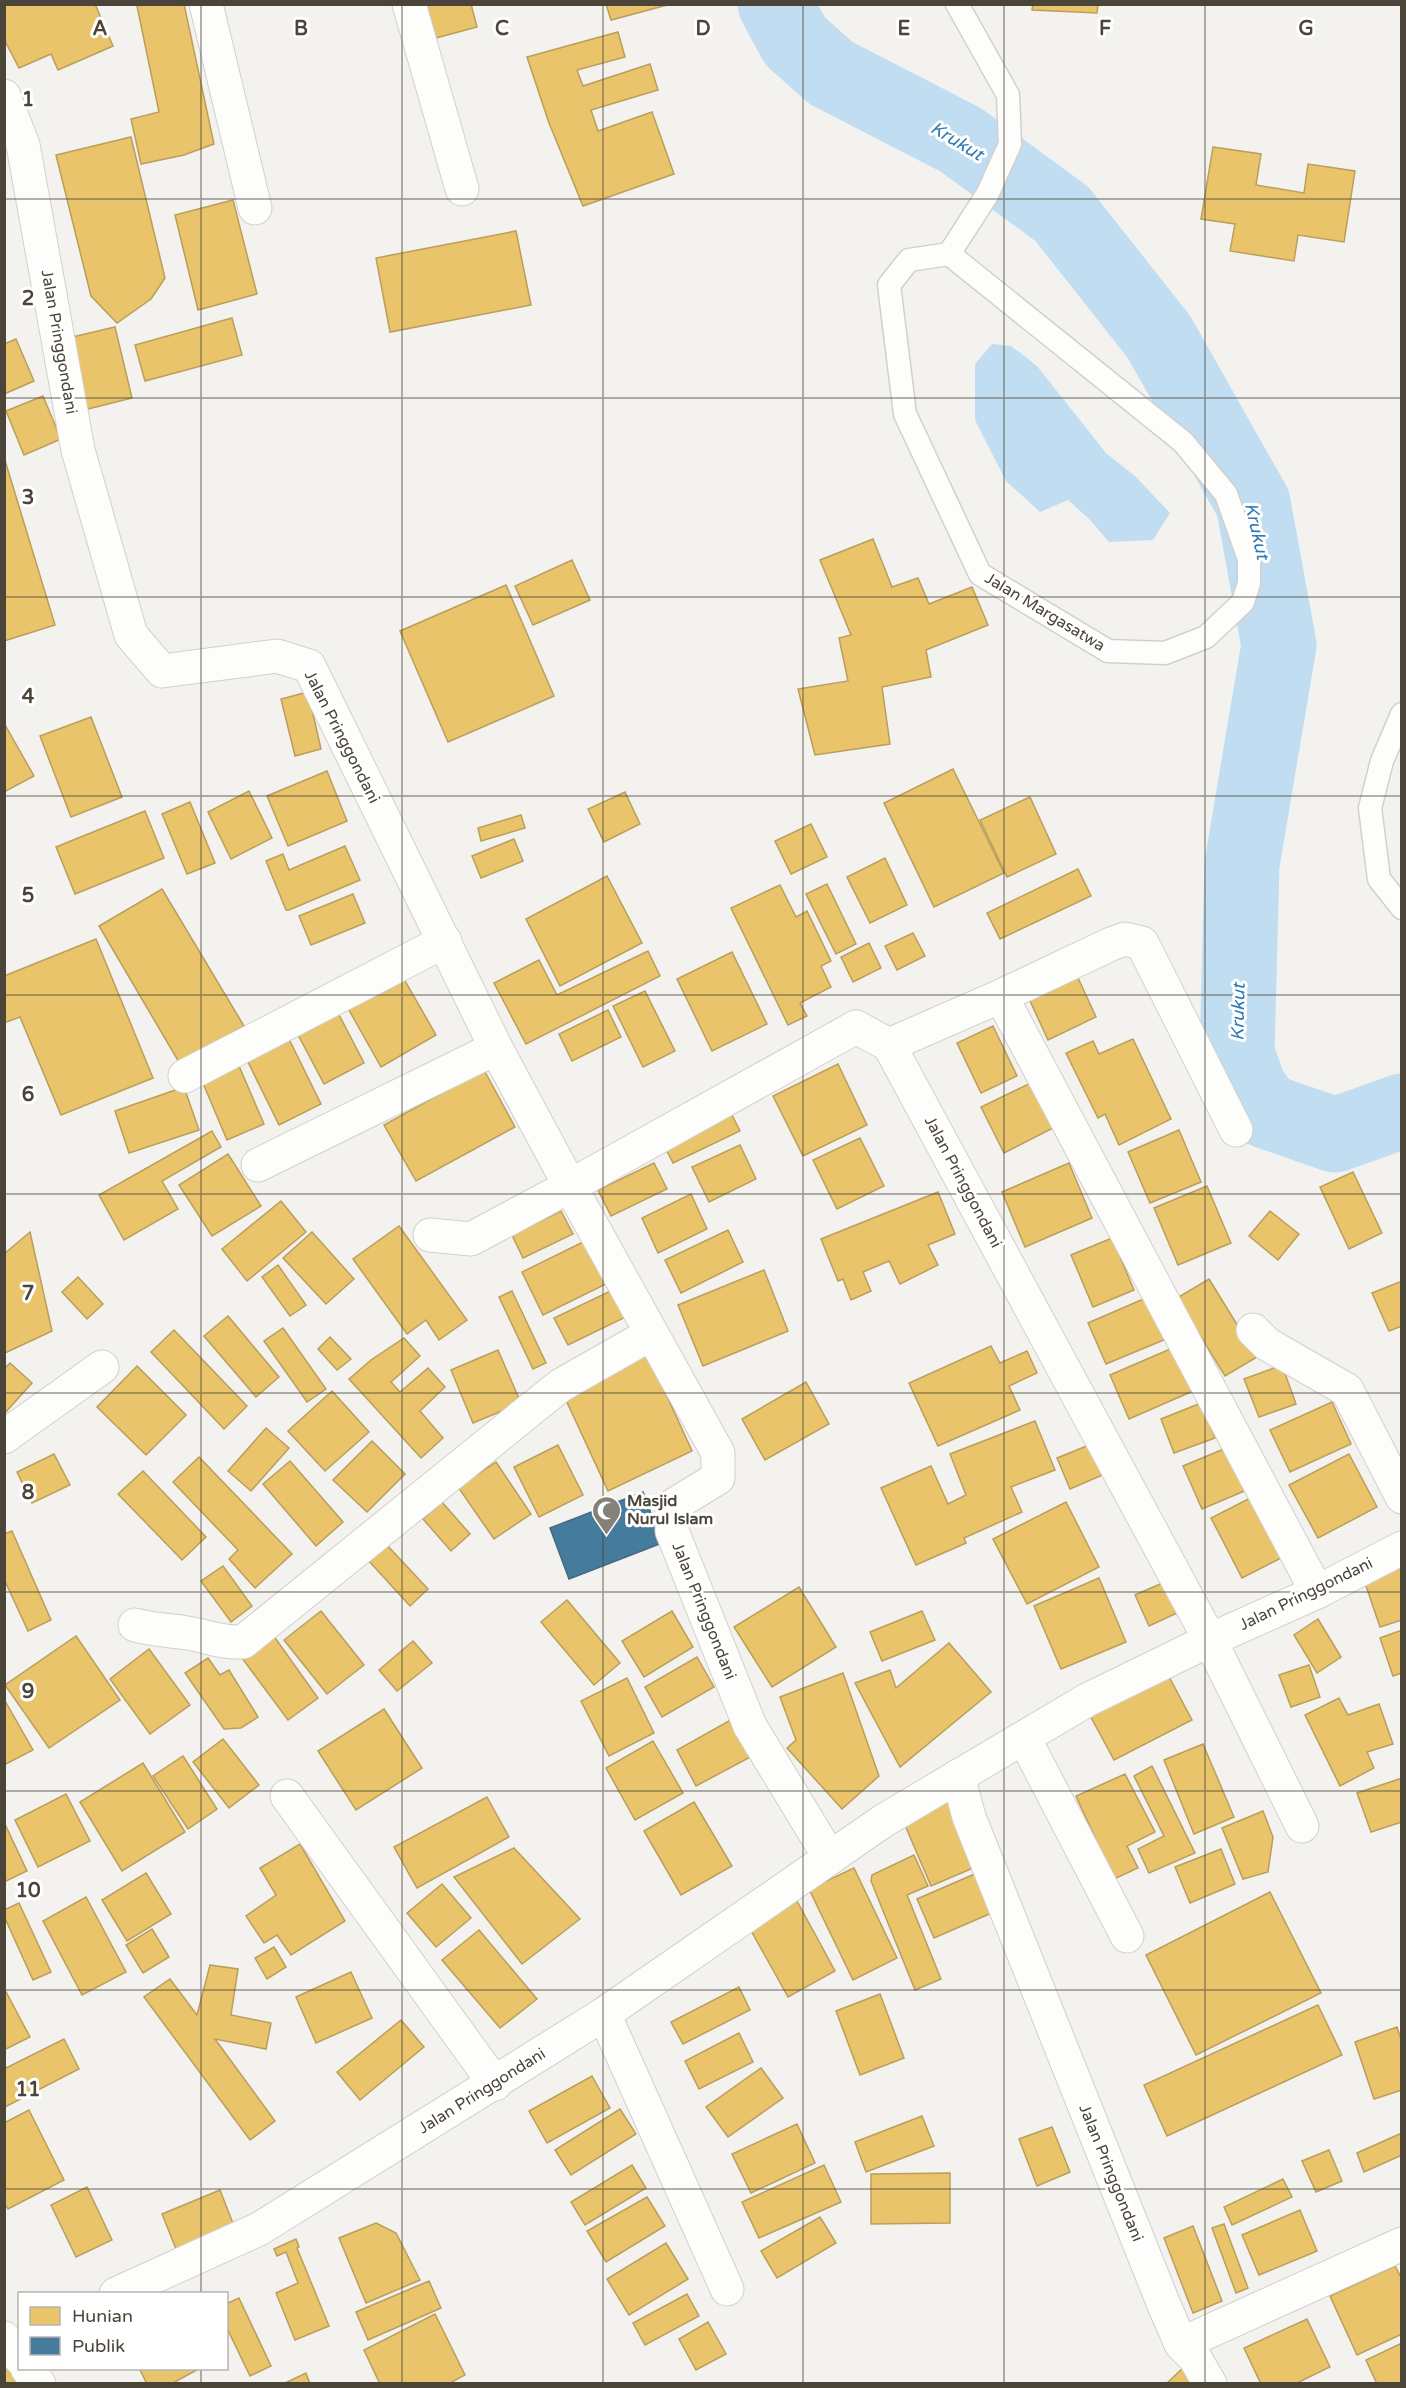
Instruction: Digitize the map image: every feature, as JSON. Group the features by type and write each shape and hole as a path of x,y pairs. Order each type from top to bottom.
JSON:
{"street":[{"path":"206,4 255,207"},
{"path":"409,4 462,189"},
{"name":"Jalan Pringgondani","path":"4,96 23,145 78,450 131,635 162,671 277,656 309,666 496,1048 718,1453 718,1478 672,1506 672,1531 750,1726 830,1858"},
{"path":"430,1234 471,1239 856,1027 889,1045 1125,939 1142,943 1236,1130"},
{"path":"185,1076 445,941"},
{"path":"1001,996 1317,1592"},
{"name":"Jalan Pringgondani","path":"889,1045 1210,1640"},
{"path":"258,1166 496,1048"},
{"path":"1252,1330 1268,1344 1347,1390 1401,1497"},
{"path":"135,1625 156,1631 207,1637 225,1643 243,1642 561,1385 651,1334"},
{"path":"4,1437 102,1367"},
{"name":"Jalan Pringgondani","path":"120,2292 259,2229 604,2014 883,1821 1087,1700 1210,1640 1317,1592 1401,1548"},
{"path":"1210,1640 1302,1826"},
{"path":"1024,1738 1127,1936"},
{"name":"Jalan Pringgondani","path":"958,1776 974,1828 1164,2306 1181,2344 1195,2358 1210,2384"},
{"path":"287,1797 495,2084"},
{"path":"604,2014 727,2289"},
{"path":"1181,2344 1401,2244"},
{"path":"28,2370 39,2384"}],"lane":[{"path":"949,254 987,195 1010,144 1008,95 957,4"},
{"name":"Jalan Margasatwa","path":"949,254 1183,442 1226,494 1250,559 1249,583 1243,602 1206,636 1165,653 1108,651 980,574 905,414 889,285 909,260 949,254"},
{"path":"1401,714 1382,761 1370,808 1379,879 1401,908"}],"water":[{"path":"992,344 1011,346 1037,366 1106,453 1136,477 1170,513 1153,540 1109,542 1068,500 1040,512 1006,481 975,420 975,364"}],"building: Hunian":[{"path":"4,4 95,4 113,46 58,70 51,54 19,68 4,39"},
{"path":"184,4 214,144 184,155 141,164 131,119 159,112 137,6"},
{"path":"423,4 471,4 477,27 432,39"},
{"path":"606,4 671,4 611,20"},
{"path":"1033,4 1098,4 1097,13 1032,10"},
{"path":"618,32 625,57 577,70 583,86 650,64 658,90 591,110 598,131 652,112 674,174 583,206 549,123 527,57"},
{"path":"131,137 165,278 151,299 117,323 91,296 56,155"},
{"path":"1213,147 1261,154 1256,185 1304,193 1308,164 1355,171 1344,242 1298,235 1294,261 1230,251 1235,224 1201,219"},
{"path":"233,200 257,294 198,310 175,215"},
{"path":"516,231 531,305 390,332 376,258"},
{"path":"232,318 242,355 145,381 135,345"},
{"path":"115,327 132,398 84,410 68,338"},
{"path":"16,339 34,381 4,394 4,344"},
{"path":"43,396 61,439 24,455 6,411"},
{"path":"4,457 55,625 4,641"},
{"path":"873,539 892,587 918,578 929,604 972,587 988,625 926,650 931,677 882,687 890,744 815,755 798,689 848,681 839,638 851,635 820,560"},
{"path":"572,560 590,600 533,625 515,586"},
{"path":"506,585 554,696 448,742 400,631"},
{"path":"308,692 321,749 295,756 281,699"},
{"path":"91,717 122,797 71,817 40,736"},
{"path":"4,723 34,776 4,792"},
{"path":"953,769 1004,873 934,907 884,803"},
{"path":"327,771 347,821 288,846 267,796"},
{"path":"249,791 272,838 231,859 208,812"},
{"path":"625,792 640,824 604,842 588,809"},
{"path":"1030,797 1056,854 1007,877 980,820"},
{"path":"190,802 215,863 187,874 162,814"},
{"path":"145,811 164,858 75,894 56,847"},
{"path":"521,815 525,828 481,841 478,828"},
{"path":"811,824 827,857 791,874 775,841"},
{"path":"514,839 523,861 481,878 472,856"},
{"path":"345,846 360,880 286,910 266,861 283,854 289,870"},
{"path":"885,858 907,905 870,923 847,877"},
{"path":"1078,869 1091,896 1000,939 987,913"},
{"path":"607,876 642,943 560,986 526,919"},
{"path":"827,884 856,944 836,954 806,894"},
{"path":"780,885 796,917 807,911 831,961 821,966 831,987 800,1003 807,1016 788,1025 731,908"},
{"path":"162,889 244,1026 180,1064 99,926"},
{"path":"353,894 365,923 311,945 299,916"},
{"path":"913,933 925,956 897,970 885,946"},
{"path":"96,939 153,1078 61,1115 20,1017 4,1023 4,976"},
{"path":"869,943 881,968 853,982 841,957"},
{"path":"648,951 660,976 526,1044 494,983 539,960 557,995"},
{"path":"732,952 767,1024 712,1051 677,979"},
{"path":"1073,967 1096,1017 1048,1040 1025,990"},
{"path":"400,972 436,1035 381,1067 345,1003"},
{"path":"645,991 675,1051 643,1067 613,1006"},
{"path":"335,1007 364,1063 324,1084 295,1029"},
{"path":"608,1010 621,1037 572,1061 559,1034"},
{"path":"993,1026 1017,1076 981,1093 957,1043"},
{"path":"289,1039 321,1104 279,1125 247,1060"},
{"path":"1133,1039 1171,1119 1119,1145 1105,1114 1098,1118 1066,1053 1093,1041 1099,1054"},
{"path":"838,1064 867,1125 803,1156 773,1096"},
{"path":"239,1066 264,1124 227,1140 202,1081"},
{"path":"484,1070 515,1127 416,1181 384,1125"},
{"path":"1037,1080 1059,1125 1004,1153 981,1107"},
{"path":"184,1087 199,1130 129,1153 115,1111"},
{"path":"732,1115 740,1131 673,1163 665,1147"},
{"path":"1179,1130 1201,1182 1150,1203 1128,1152"},
{"path":"212,1131 221,1147 162,1181 178,1209 124,1240 99,1195"},
{"path":"860,1138 884,1186 837,1209 813,1160"},
{"path":"740,1145 756,1179 709,1202 692,1167"},
{"path":"228,1154 261,1206 212,1236 179,1185"},
{"path":"654,1163 667,1189 611,1216 598,1190"},
{"path":"1069,1163 1092,1218 1025,1247 1002,1192"},
{"path":"1353,1172 1382,1233 1349,1249 1320,1187"},
{"path":"1207,1186 1231,1243 1178,1265 1154,1208"},
{"path":"938,1192 955,1234 928,1245 938,1265 900,1284 889,1261 863,1272 871,1291 851,1300 843,1279 838,1281 821,1239"},
{"path":"691,1194 707,1229 658,1253 642,1218"},
{"path":"281,1201 306,1232 247,1281 222,1249"},
{"path":"561,1211 573,1234 523,1258 512,1235"},
{"path":"1270,1211 1299,1234 1278,1260 1249,1236"},
{"path":"399,1226 467,1320 439,1340 426,1320 407,1334 353,1259"},
{"path":"728,1230 743,1262 681,1293 665,1260"},
{"path":"30,1232 52,1331 5,1353 4,1254"},
{"path":"312,1232 354,1279 326,1304 283,1258"},
{"path":"1112,1238 1134,1290 1093,1307 1071,1255"},
{"path":"589,1239 610,1282 543,1315 522,1272"},
{"path":"278,1265 306,1305 290,1316 262,1277"},
{"path":"764,1270 788,1331 703,1366 678,1305"},
{"path":"78,1277 103,1304 87,1319 62,1292"},
{"path":"1209,1279 1257,1357 1225,1376 1177,1298"},
{"path":"1402,1281 1402,1326 1389,1331 1372,1293"},
{"path":"621,1286 634,1313 568,1345 554,1318"},
{"path":"512,1291 546,1363 533,1369 499,1297"},
{"path":"1148,1297 1166,1339 1106,1364 1088,1323"},
{"path":"228,1316 279,1377 256,1397 204,1336"},
{"path":"283,1328 326,1389 307,1402 264,1341"},
{"path":"174,1330 247,1406 224,1429 151,1352"},
{"path":"330,1337 351,1359 337,1370 318,1349"},
{"path":"404,1338 420,1356 391,1382 400,1392 428,1368 445,1387 420,1411 443,1438 421,1458 349,1379 371,1360"},
{"path":"991,1346 1000,1363 1027,1351 1037,1373 1009,1386 1020,1410 938,1446 909,1383"},
{"path":"1175,1347 1193,1391 1129,1419 1110,1375"},
{"path":"645,1348 692,1451 608,1491 560,1387"},
{"path":"498,1350 521,1403 473,1423 451,1370"},
{"path":"10,1363 32,1383 4,1414 4,1369"},
{"path":"1282,1365 1296,1404 1259,1417 1244,1379"},
{"path":"137,1366 186,1415 146,1455 97,1407"},
{"path":"806,1382 829,1424 765,1460 742,1419"},
{"path":"332,1391 369,1432 325,1471 288,1431"},
{"path":"1332,1402 1351,1444 1290,1472 1270,1430"},
{"path":"1201,1403 1215,1438 1174,1453 1161,1419"},
{"path":"1035,1421 1055,1470 1011,1487 1022,1512 964,1538 966,1543 916,1565 881,1488 931,1466 948,1504 966,1495 950,1454"},
{"path":"266,1428 289,1448 251,1491 228,1471"},
{"path":"372,1441 405,1474 367,1512 333,1480"},
{"path":"1094,1443 1107,1473 1070,1489 1057,1458"},
{"path":"558,1445 583,1495 539,1517 514,1467"},
{"path":"1231,1446 1249,1489 1202,1509 1183,1466"},
{"path":"54,1454 70,1485 32,1503 17,1472"},
{"path":"1349,1454 1377,1507 1318,1538 1289,1485"},
{"path":"199,1457 292,1554 255,1588 229,1559 238,1550 173,1482"},
{"path":"290,1461 343,1522 316,1546 263,1484"},
{"path":"496,1462 531,1514 494,1539 458,1487"},
{"path":"143,1471 206,1537 182,1560 118,1494"},
{"path":"1258,1494 1289,1554 1242,1578 1211,1518"},
{"path":"442,1502 470,1534 451,1551 423,1519"},
{"path":"1066,1502 1099,1567 1027,1604 993,1539"},
{"path":"12,1531 51,1620 28,1631 4,1579 4,1534"},
{"path":"385,1543 428,1589 410,1606 367,1559"},
{"path":"223,1566 252,1606 231,1622 201,1581"},
{"path":"1402,1567 1402,1620 1380,1627 1363,1577"},
{"path":"1099,1578 1126,1642 1061,1669 1034,1606"},
{"path":"1174,1578 1188,1608 1149,1626 1135,1595"},
{"path":"799,1587 836,1647 772,1687 734,1627"},
{"path":"567,1600 620,1663 594,1685 541,1622"},
{"path":"321,1611 364,1665 327,1694 284,1640"},
{"path":"672,1611 693,1647 644,1677 622,1641"},
{"path":"922,1611 935,1640 882,1661 870,1632"},
{"path":"1318,1619 1341,1657 1317,1673 1294,1635"},
{"path":"1402,1630 1402,1673 1393,1676 1380,1638"},
{"path":"273,1635 318,1698 288,1720 242,1658"},
{"path":"76,1636 120,1700 49,1748 5,1685"},
{"path":"413,1641 432,1663 397,1691 379,1670"},
{"path":"949,1643 991,1692 900,1767 855,1683 890,1670 896,1688"},
{"path":"149,1649 190,1705 150,1734 110,1679"},
{"path":"697,1657 714,1687 662,1717 645,1687"},
{"path":"208,1658 220,1675 229,1670 258,1717 241,1728 224,1729 185,1673"},
{"path":"1309,1665 1320,1697 1291,1707 1279,1675"},
{"path":"1164,1667 1192,1720 1114,1760 1086,1708"},
{"path":"843,1673 879,1776 842,1809 787,1748 796,1740 780,1697"},
{"path":"627,1678 654,1733 609,1756 581,1701"},
{"path":"1339,1698 1348,1715 1379,1704 1393,1744 1367,1752 1374,1768 1340,1786 1305,1715"},
{"path":"4,1699 33,1750 4,1765"},
{"path":"384,1709 422,1768 356,1810 318,1751"},
{"path":"736,1717 756,1754 696,1786 677,1750"},
{"path":"223,1739 259,1785 229,1808 193,1762"},
{"path":"653,1741 683,1793 635,1820 606,1768"},
{"path":"1203,1744 1234,1817 1194,1834 1164,1760"},
{"path":"183,1756 217,1809 188,1829 153,1776"},
{"path":"143,1763 185,1832 122,1871 80,1802"},
{"path":"1152,1766 1195,1853 1149,1873 1138,1849 1164,1836 1134,1776"},
{"path":"1125,1774 1155,1832 1127,1846 1138,1868 1114,1879 1076,1796"},
{"path":"1402,1778 1402,1822 1371,1832 1357,1793"},
{"path":"66,1794 90,1841 38,1867 15,1820"},
{"path":"951,1795 980,1865 931,1886 901,1816"},
{"path":"487,1797 509,1837 417,1888 394,1847"},
{"path":"694,1802 732,1866 681,1895 644,1831"},
{"path":"1263,1811 1273,1837 1268,1872 1243,1879 1222,1828"},
{"path":"4,1822 27,1871 4,1882"},
{"path":"300,1844 345,1921 291,1955 277,1935 264,1943 246,1916 276,1895 260,1868"},
{"path":"514,1848 580,1919 522,1964 454,1877"},
{"path":"1221,1849 1235,1884 1190,1903 1175,1867"},
{"path":"914,1855 928,1886 907,1895 941,1979 915,1990 871,1881 872,1875"},
{"path":"854,1868 897,1958 853,1980 809,1889"},
{"path":"986,1869 1003,1908 934,1938 917,1899"},
{"path":"146,1873 171,1914 127,1941 102,1900"},
{"path":"442,1884 471,1918 436,1947 407,1913"},
{"path":"1270,1892 1321,1993 1196,2055 1146,1955"},
{"path":"86,1897 126,1972 82,1995 43,1921"},
{"path":"797,1901 835,1971 788,1997 749,1927"},
{"path":"19,1903 51,1972 33,1980 4,1916 4,1910"},
{"path":"152,1929 169,1957 143,1973 126,1945"},
{"path":"479,1930 537,1999 500,2028 442,1960"},
{"path":"274,1947 286,1967 267,1979 255,1958"},
{"path":"210,1965 238,1969 231,2015 271,2023 266,2049 215,2039 275,2121 250,2140 144,1997 170,1979 197,2015"},
{"path":"351,1972 372,2018 316,2043 296,1997"},
{"path":"739,1987 750,2010 683,2044 671,2022"},
{"path":"4,1988 30,2037 4,2050"},
{"path":"880,1994 904,2058 860,2075 836,2011"},
{"path":"1318,2005 1342,2055 1167,2136 1144,2085"},
{"path":"401,2020 424,2047 360,2100 337,2072"},
{"path":"1397,2027 1402,2042 1402,2090 1374,2099 1355,2042"},
{"path":"739,2033 753,2062 699,2089 685,2061"},
{"path":"64,2039 79,2069 5,2107 4,2069"},
{"path":"761,2068 783,2098 728,2137 706,2107"},
{"path":"592,2076 610,2108 547,2143 529,2111"},
{"path":"620,2109 636,2134 571,2175 555,2150"},
{"path":"29,2110 64,2180 8,2209 4,2203 4,2123"},
{"path":"922,2116 934,2146 866,2172 855,2142"},
{"path":"797,2124 815,2163 751,2193 732,2154"},
{"path":"1052,2127 1070,2172 1037,2186 1019,2139"},
{"path":"1402,2133 1402,2155 1364,2172 1357,2153"},
{"path":"1329,2150 1342,2181 1316,2192 1302,2161"},
{"path":"632,2165 646,2188 585,2225 571,2202"},
{"path":"824,2165 841,2202 759,2238 742,2202"},
{"path":"950,2173 950,2223 871,2224 871,2174"},
{"path":"1283,2179 1292,2197 1232,2225 1224,2207"},
{"path":"87,2187 112,2240 76,2257 51,2205"},
{"path":"220,2190 234,2226 176,2249 162,2214"},
{"path":"647,2197 665,2226 606,2262 587,2231"},
{"path":"1300,2210 1317,2251 1259,2275 1242,2235"},
{"path":"820,2217 836,2243 777,2278 761,2251"},
{"path":"376,2223 396,2233 420,2280 366,2303 339,2238"},
{"path":"1224,2224 1248,2288 1236,2293 1212,2228"},
{"path":"1193,2226 1222,2301 1193,2313 1164,2238"},
{"path":"296,2239 299,2247 297,2248 329,2326 295,2340 276,2293 298,2283 286,2252 277,2256 274,2249"},
{"path":"666,2243 688,2279 629,2315 607,2279"},
{"path":"1395,2266 1402,2279 1402,2334 1357,2355 1330,2296"},
{"path":"429,2281 441,2308 368,2340 356,2312"},
{"path":"687,2294 699,2316 645,2345 633,2323"},
{"path":"239,2298 271,2366 250,2376 228,2330 228,2303"},
{"path":"435,2314 465,2375 448,2384 380,2384 364,2350"},
{"path":"1307,2319 1330,2367 1295,2384 1261,2384 1244,2348"},
{"path":"708,2322 726,2354 696,2370 679,2339"},
{"path":"1402,2343 1402,2384 1377,2384 1366,2360"},
{"path":"4,2355 26,2384 4,2384"},
{"path":"1187,2364 1202,2384 1166,2384"},
{"path":"140,2370 197,2370 171,2384 147,2384"},
{"path":"306,2373 310,2384 283,2384"}],"building: Publik":[{"name":"Masjid Nurul Islam","path":"643,1492 662,1543 569,1579 550,1528"}],"waterway":[{"name":"Krukut","path":"775,4 795,41 831,73 961,140 1062,214 1159,337 1253,503 1279,645 1242,864 1237,1053 1249,1088 1266,1111 1335,1135 1402,1111"}],"place":[{"name":"Masjid Nurul Islam","path":"606,1536"}]}
